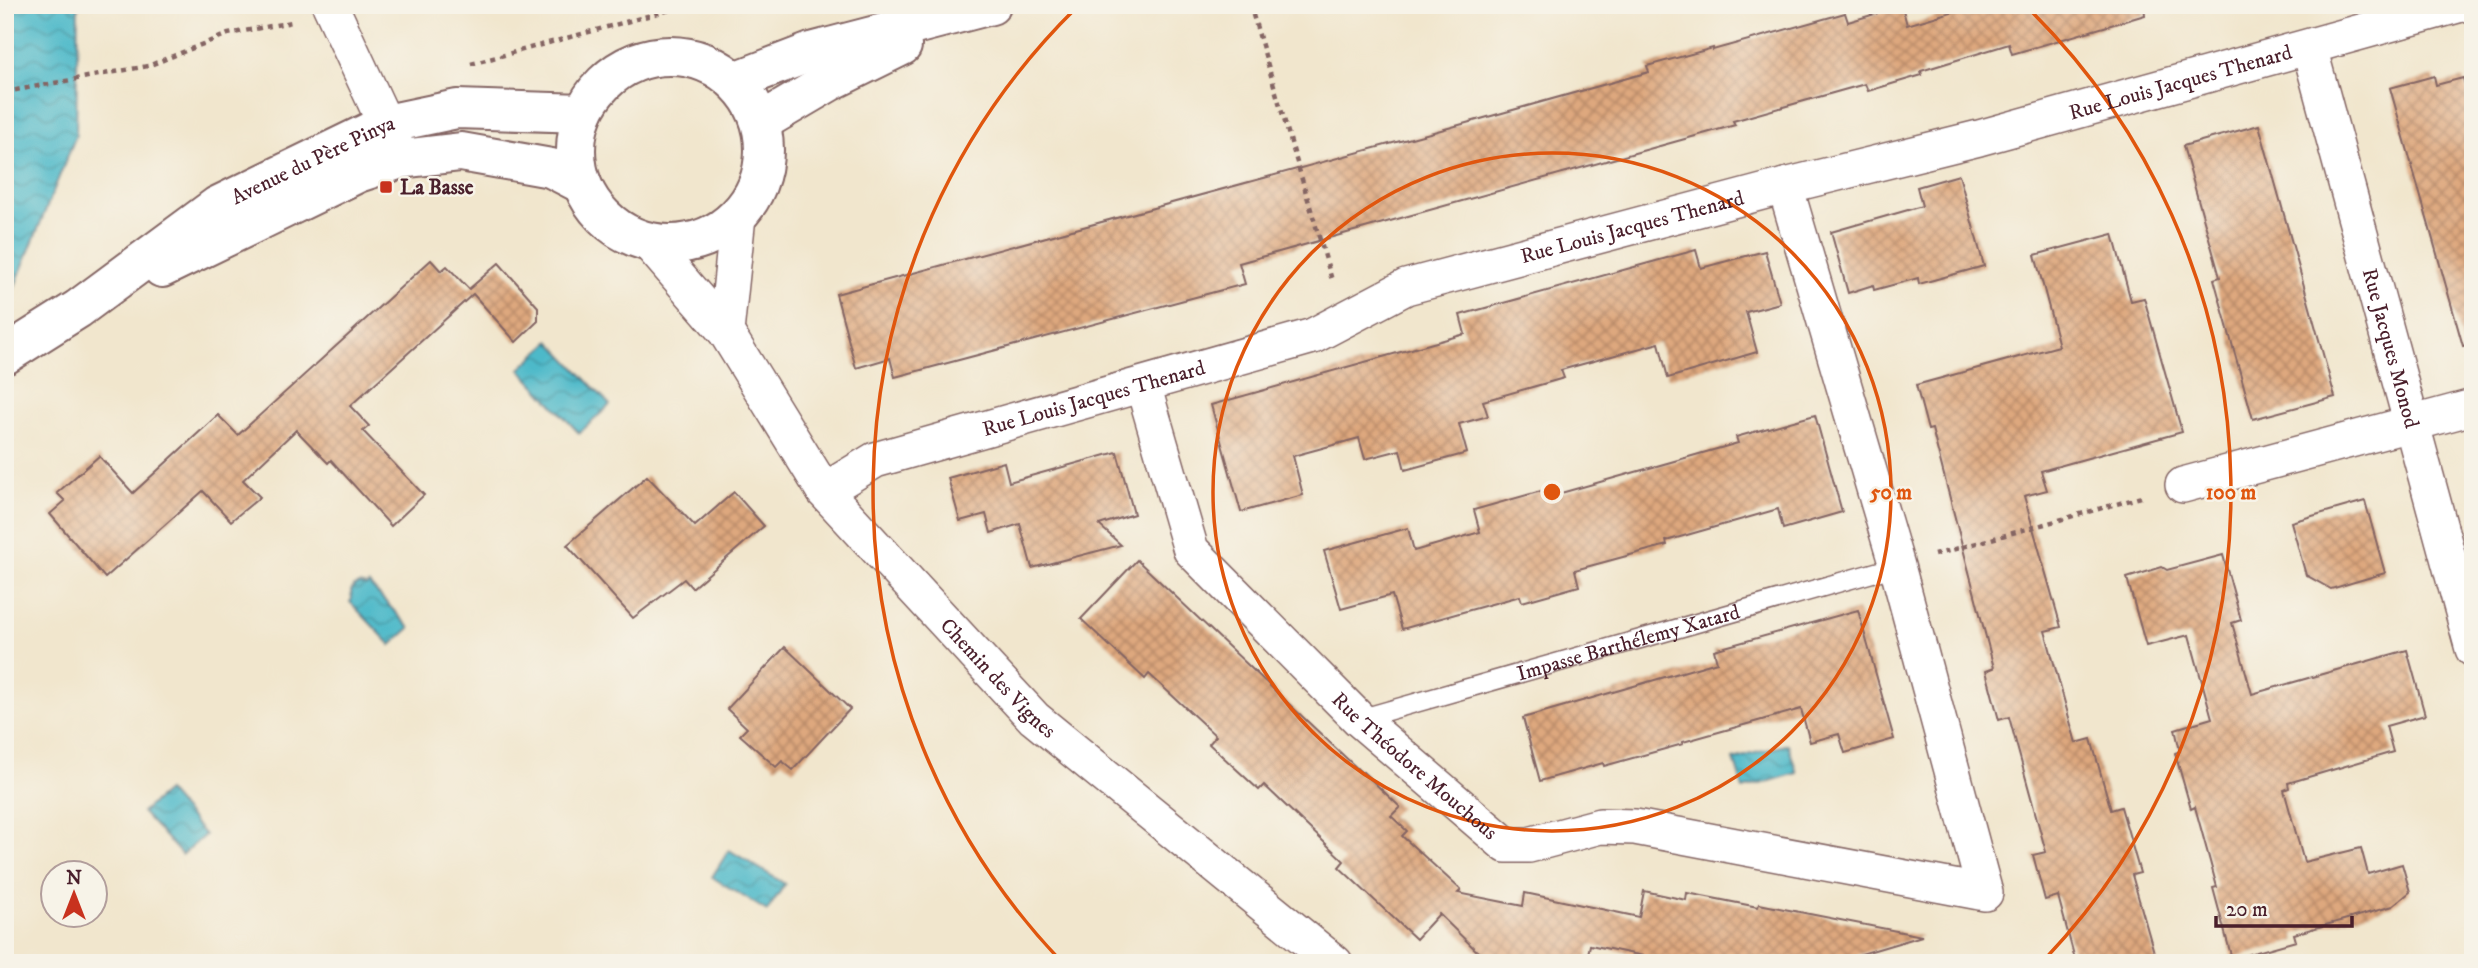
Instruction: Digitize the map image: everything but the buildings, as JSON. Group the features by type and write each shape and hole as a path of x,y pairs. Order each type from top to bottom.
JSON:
{"main road":[{"path":"735,81 811,52 987,6"},
{"path":"761,122 829,82 987,6"},
{"path":"681,56 710,64 735,81 751,100 761,122 766,147 763,172 754,196 738,216 713,235 682,244 649,243 628,235 608,222 593,204 582,184 576,161 576,137 583,113 599,88 622,69 650,57 681,56"},
{"name":"Avenue du Père Pinya","path":"5,355 78,309 217,206 386,124 457,109 583,113"},
{"name":"Avenue du Père Pinya","path":"78,309 358,173 401,159 461,152 551,168 582,184"}],"street":[{"name":"Rue Louis Jacques Thenard","path":"824,491 875,460 1313,336 1406,287 1785,186 1979,138 2458,5"},
{"path":"332,10 401,159"},
{"name":"Rue Jacques Monod","path":"2309,47 2473,649"},
{"path":"1785,186 1896,566"},
{"path":"726,332 738,216"},
{"name":"Chemin des Vignes","path":"649,243 726,332 824,491 1034,718 1335,963"},
{"name":"Rue Théodore Mouchous","path":"1143,385 1191,550 1359,719 1506,845 1529,845 1600,826 1635,827 1985,893 1896,566"},
{"path":"2183,485 2473,407"}],"lane":[{"name":"Impasse Barthélemy Xatard","path":"1359,719 1896,566"}],"path":[{"path":"467,65 688,5"},
{"path":"1250,5 1345,321"},
{"path":"5,92 148,66 228,34 332,10"},
{"path":"1896,566 2183,485"}],"water":[{"path":"5,5 78,5 76,135 12,293 5,297"},
{"path":"550,341 610,405 579,433 520,369"},
{"path":"369,584 410,628 391,645 350,602 351,591 354,586"},
{"path":"1788,744 1797,773 1743,789 1734,759"},
{"path":"167,791 205,835 182,855 142,812"},
{"path":"729,850 785,884 767,911 712,877"}],"place":[{"name":"La Basse","path":"386,187"}]}
